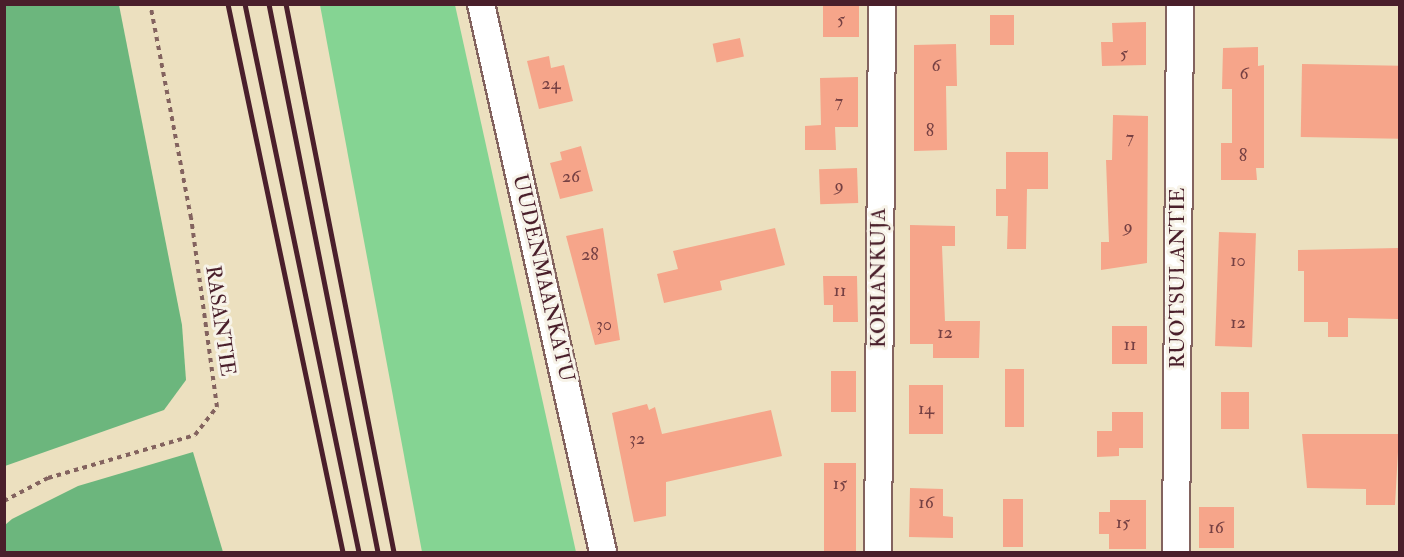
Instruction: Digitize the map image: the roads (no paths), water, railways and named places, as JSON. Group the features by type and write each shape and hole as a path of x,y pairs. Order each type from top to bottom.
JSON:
{"street":[{"name":"UUDENMAANKATU","path":"481,4 603,552"},
{"name":"KORIANKUJA","path":"878,552 882,4"},
{"name":"RUOTSULANTIE","path":"1176,552 1180,4"}],"railway":[{"path":"228,4 343,552"},
{"path":"245,4 359,552"},
{"path":"269,4 378,552"},
{"path":"286,4 394,552"}]}
